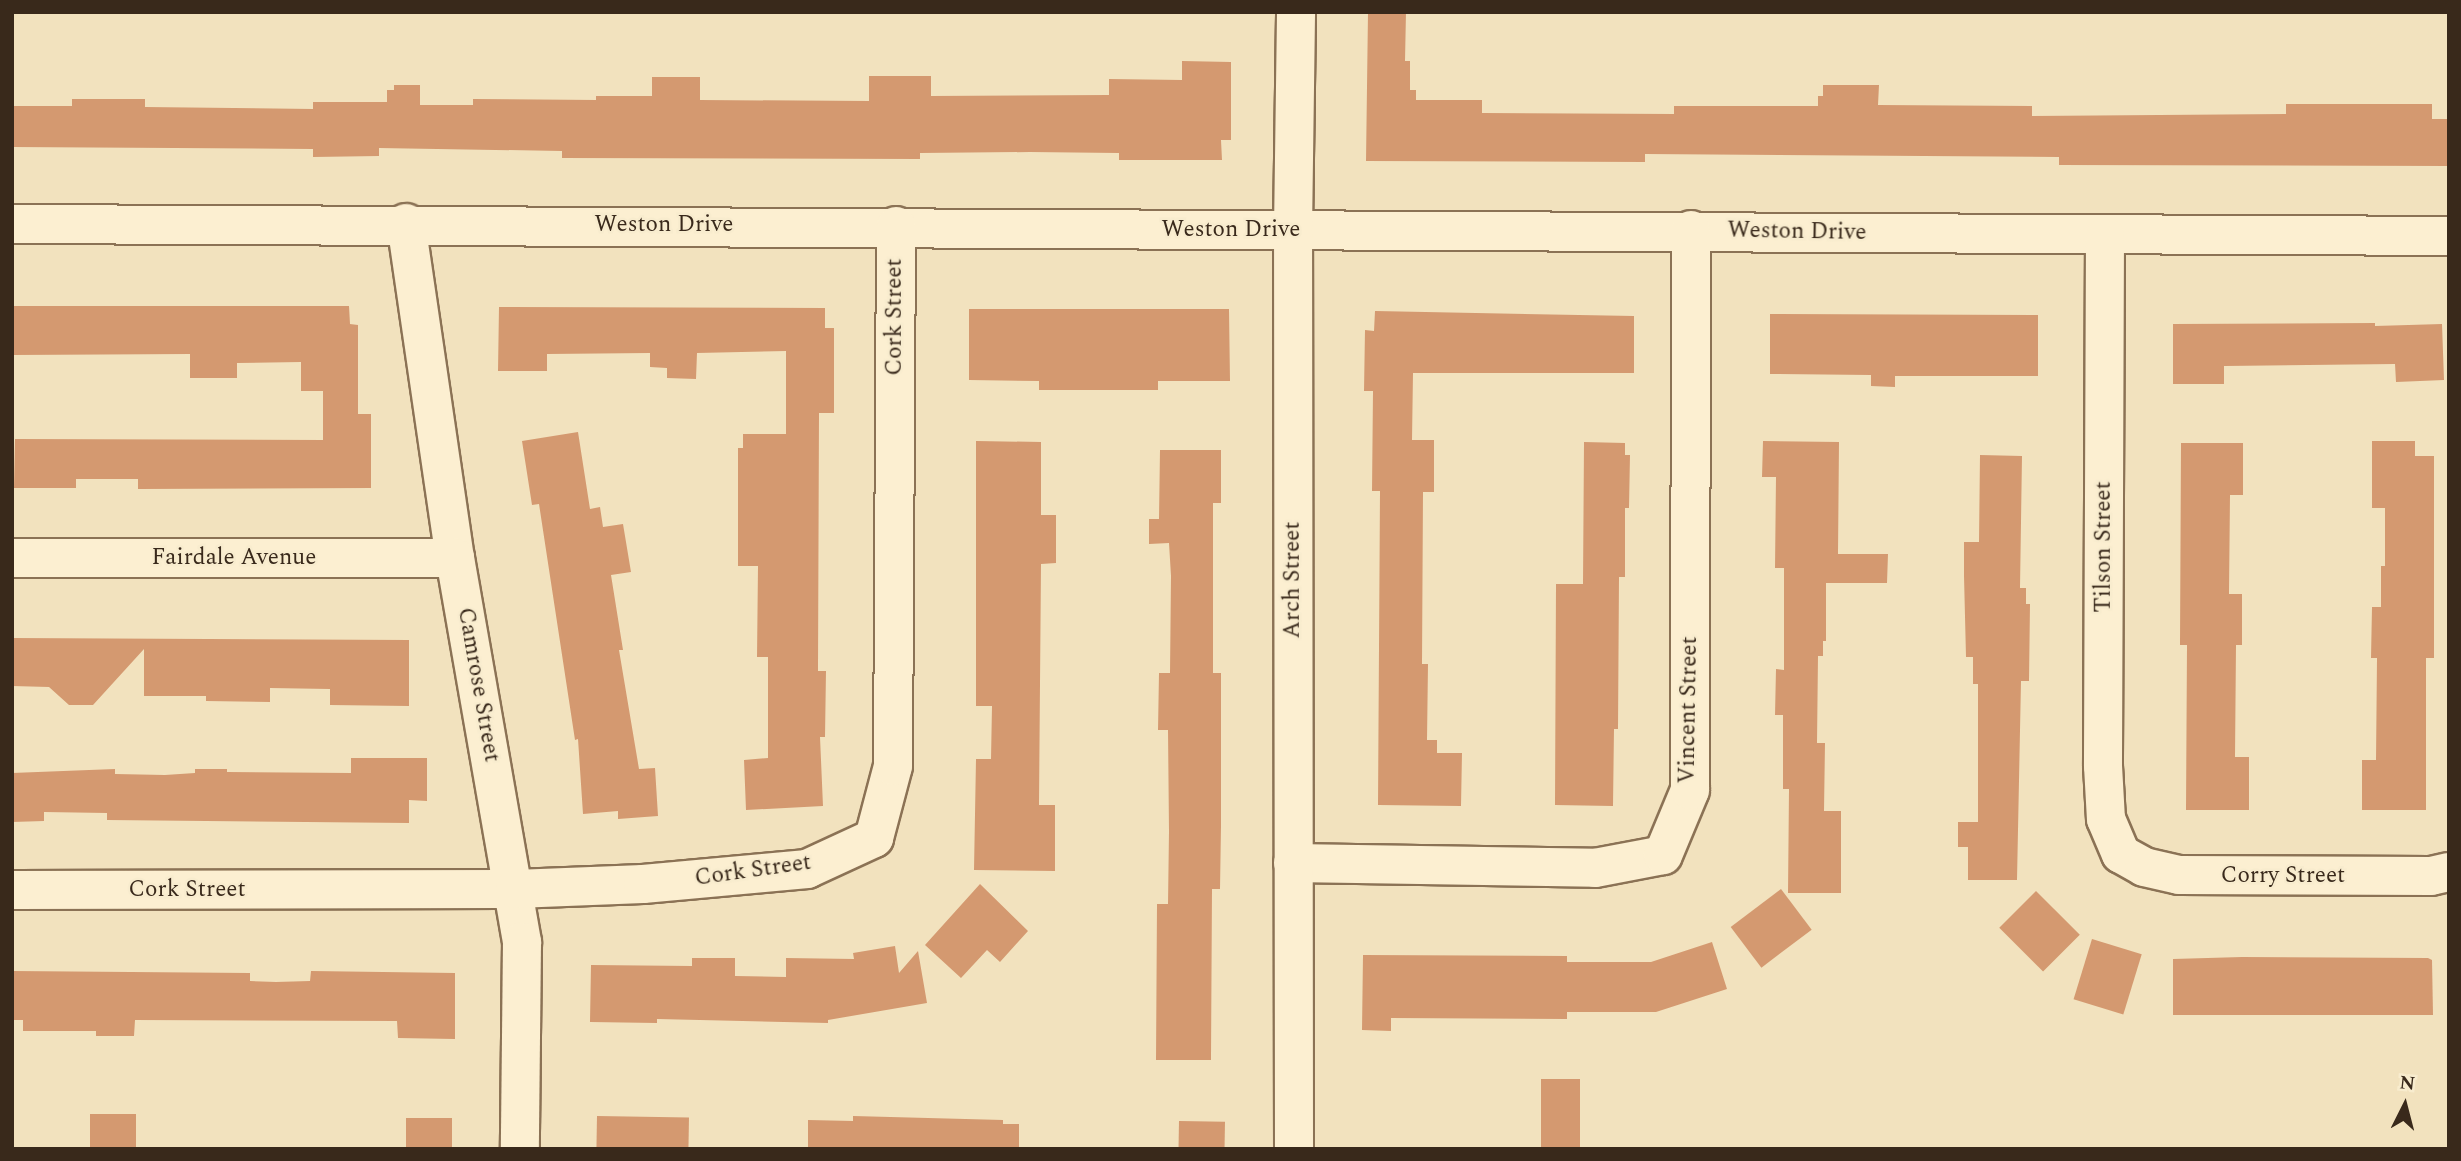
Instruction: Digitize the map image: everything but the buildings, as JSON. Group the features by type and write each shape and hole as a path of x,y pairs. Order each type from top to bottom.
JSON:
{"street":[{"name":"Arch Street","path":"1294,1149 1293,230 1296,12"},
{"name":"Weston Drive","path":"12,224 406,223 1293,230 1691,230 2105,236 2449,236"},
{"name":"Camrose Street","path":"406,223 455,558 515,889 522,942 520,1149"},
{"name":"Cork Street","path":"12,890 515,889 643,884 807,869 874,838 893,766 896,226"},
{"name":"Vincent Street","path":"1293,863 1595,868 1663,855 1690,790 1691,230"},
{"name":"Tilson Street","path":"2105,236 2103,766 2106,818 2121,854"},
{"name":"Fairdale Avenue","path":"12,558 455,558"},
{"name":"Corry Street","path":"2121,854 2144,867 2179,875 2431,876 2449,872"}]}
